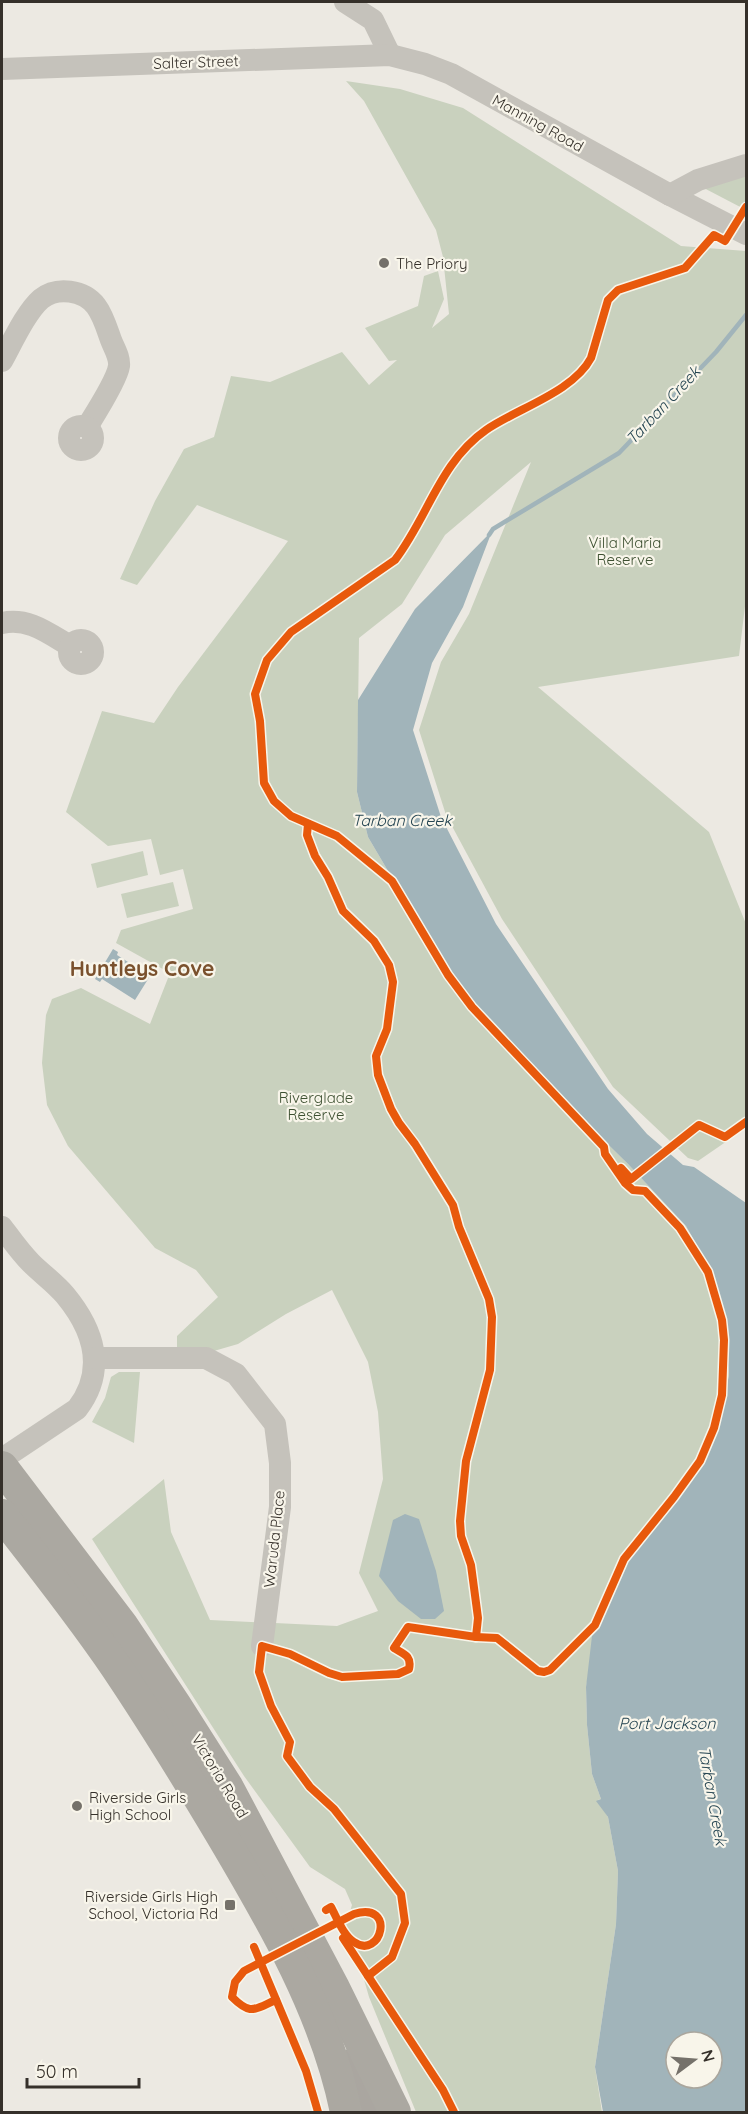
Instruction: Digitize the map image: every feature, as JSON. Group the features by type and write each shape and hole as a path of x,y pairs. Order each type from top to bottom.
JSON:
{"highway":[{"name":"Victoria Road","path":"2,1467 122,1625 233,1796 315,1951 395,2112"},
{"name":"Victoria Road","path":"2,1515 72,1605 115,1666 154,1724 234,1857 277,1933 313,2007 341,2089 346,2112"}],"main road":[{"path":"315,1951 346,2023 373,2112"}],"street":[{"path":"345,2 374,20 390,55"},
{"name":"Salter Street","path":"2,69 390,55"},
{"name":"Manning Road","path":"390,55 425,64 451,74 670,195 747,234"},
{"path":"670,195 698,180 747,165"},
{"path":"2,361 34,307 42,298 60,291 70,291 88,298 96,306 104,321 119,363 114,380 87,427"},
{"path":"2,623 27,622 70,646"},
{"path":"2,1227 30,1262 63,1293 78,1312 89,1335 96,1358 86,1398 77,1409 2,1459"},
{"name":"Waruda Place","path":"96,1358 206,1358 236,1374 275,1424 280,1463 280,1508 262,1646"}],"green space":[{"name":"Riverglade Reserve","path":"346,81 400,89 463,108 681,246 746,251 746,598 739,656 538,687 709,832 746,924 746,1128 698,1161 688,1158 613,1087 502,919 446,815 419,730 441,662 469,614 531,462 445,535 402,604 359,638 357,792 368,837 451,978 475,1009 522,1060 628,1164 686,1226 712,1272 723,1315 729,1375 719,1420 701,1462 622,1567 600,1612 586,1687 592,1774 601,1799 598,1800 608,1817 618,1871 616,1924 595,2067 602,2112 416,2112 369,1997 359,1962 345,1927 352,1905 345,1889 310,1867 244,1776 92,1539 164,1479 171,1532 210,1620 337,1626 378,1611 359,1573 383,1479 378,1412 368,1362 332,1290 286,1314 238,1344 207,1353 177,1352 177,1336 218,1297 196,1270 155,1248 68,1146 47,1105 42,1063 46,1015 52,999 81,988 150,1024 170,973 116,943 121,930 193,909 183,869 160,875 151,839 108,846 66,812 102,711 154,723 178,687 288,541 197,505 137,585 120,579 155,501 184,449 214,437 231,376 270,382 342,352 369,385 397,360 389,361 365,328 418,306 424,276 438,271 444,299 432,328 449,314 443,257 436,230 364,101"},
{"path":"746,172 746,210 700,186"},
{"path":"143,851 148,875 97,888 91,864"},
{"path":"173,882 179,906 127,918 121,894"},
{"path":"119,1372 140,1372 134,1443 92,1422 105,1398 111,1377"}],"water":[{"name":"Port Jackson","path":"492,531 463,607 432,663 413,730 441,817 496,924 608,1089 647,1134 683,1165 694,1167 746,1203 746,2112 603,2112 595,2067 616,1924 618,1871 608,1817 596,1801 601,1799 592,1774 586,1687 592,1636 600,1612 622,1567 701,1462 719,1420 729,1375 723,1315 712,1272 686,1226 628,1164 522,1060 475,1009 451,978 368,837 357,792 358,700 415,609"},
{"path":"113,949 118,952 117,955 150,976 135,1000 102,979 100,982 95,979"},
{"path":"405,1514 419,1519 436,1571 444,1611 435,1619 421,1619 398,1601 379,1576 393,1520"}],"waterway":[{"name":"Tarban Creek","path":"489,535 493,529 619,453 716,352 746,315"}],"cycle path":[{"path":"368,1976 392,1957 405,1923 401,1894 334,1809 310,1787 287,1756 290,1742 271,1706 259,1672 262,1646 290,1654 342,1677 398,1674 409,1669 410,1665 408,1658 394,1648 408,1627 497,1638 538,1671 550,1670 595,1625 624,1559 700,1461 714,1428 722,1395 724,1340 722,1320 708,1272 680,1228 645,1191 633,1190 625,1183 605,1154 604,1147 472,1007 448,975 392,881 337,836 291,816 274,801 264,783 260,721 255,694 267,660 291,632 395,560 446,474 470,443 499,422 558,390 583,370 591,358 608,300 618,290 685,268 714,235 725,241 746,207"},
{"path":"308,824 307,835 315,856 328,877 343,911 374,941 389,965 393,982 387,1029 376,1056 378,1075 399,1123 415,1144 453,1205 459,1227 489,1299 492,1317 490,1370 466,1461 460,1521 461,1536 471,1565 478,1618 476,1637"},
{"path":"621,1168 631,1179 699,1125 725,1137 746,1122"},
{"path":"276,2000 257,2008 248,2009 232,1997 235,1982 244,1971 354,1914 367,1912 376,1916 380,1922 377,1938 371,1944 364,1946 354,1942 343,1931 341,1926 338,1921 331,1907 326,1910"},
{"path":"343,1938 443,2090 454,2112"},
{"path":"254,1947 306,2071 318,2112"}],"place":[{"name":"The Priory","path":"384,263"},
{"name":"Riverside Girls High School","path":"77,1806"},
{"name":"Riverside Girls High School, Victoria Rd","path":"230,1905"}],"district":[{"name":"Huntleys Cove","path":"142,968"}],"park label":[{"name":"Villa Maria Reserve","path":"625,550"}]}
